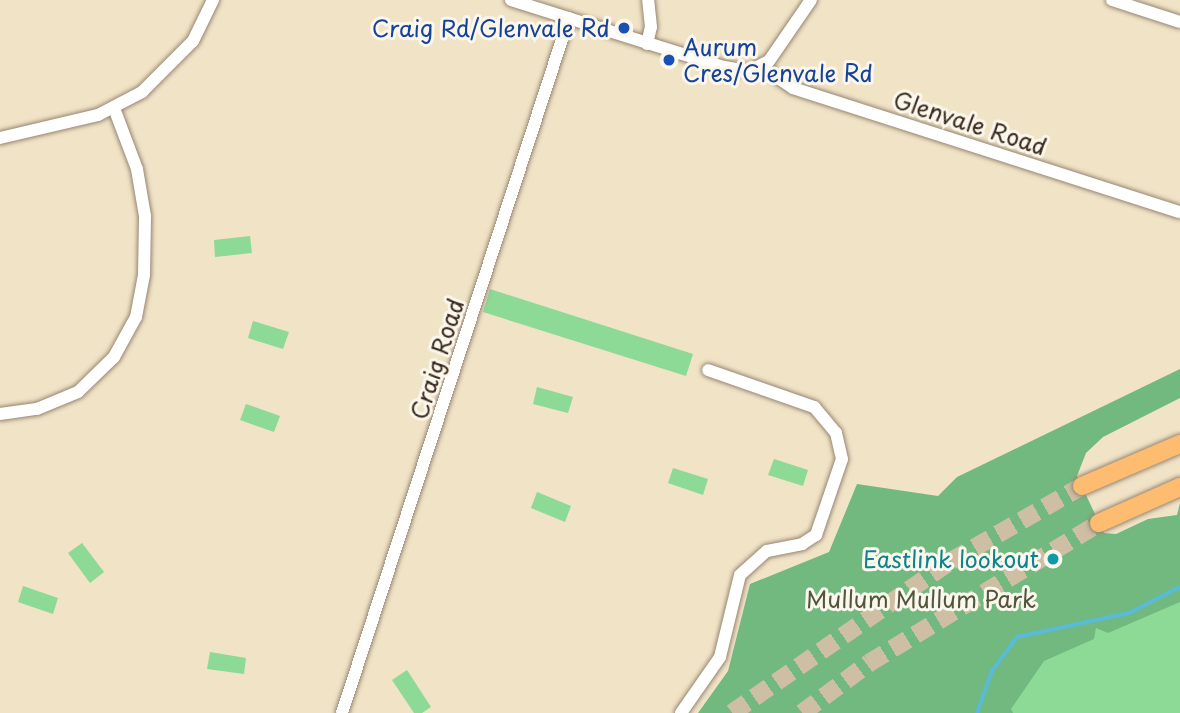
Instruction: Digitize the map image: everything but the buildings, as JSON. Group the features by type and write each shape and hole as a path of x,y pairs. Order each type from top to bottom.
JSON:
{"highway":[{"path":"1082,486 1180,444"},
{"path":"1099,523 1180,487"}],"street":[{"path":"0,138 114,108 142,92 178,59 213,0"},
{"path":"511,0 724,67 749,71 762,67 811,0"},
{"path":"647,44 651,27 648,0"},
{"path":"1112,0 1180,22"},
{"name":"Craig Road","path":"342,713 569,19"},
{"name":"Glenvale Road","path":"762,67 781,83 822,98 1180,212"},
{"path":"0,414 37,409 89,384 114,357 136,317 144,275 145,216 137,169 114,108"},
{"path":"681,713 720,657 740,575 761,555 805,543 819,530 842,459 836,433 814,407 708,370"}],"green space":[{"path":"250,236 252,253 215,257 214,240"},
{"path":"490,289 693,354 686,376 483,312"},
{"path":"253,321 289,332 283,349 248,338"},
{"name":"Mullum Mullum Park","path":"1180,369 1180,398 1103,437 1086,453 1077,476 1104,533 1116,534 1148,519 1177,515 1180,503 1180,602 1108,633 1096,628 1094,639 1044,661 1011,709 1013,713 698,713 728,671 750,584 829,552 857,484 938,496 957,477"},
{"path":"537,387 573,397 568,413 533,404"},
{"path":"246,404 280,416 274,432 240,420"},
{"path":"774,459 808,470 803,486 768,475"},
{"path":"673,468 708,479 703,495 668,483"},
{"path":"537,492 571,506 565,522 531,508"},
{"path":"82,543 104,572 90,583 68,553"},
{"path":"23,586 58,598 53,614 18,602"},
{"path":"1180,592 1180,713 981,713 1012,656"},
{"path":"210,652 246,658 244,674 207,669"},
{"path":"407,670 431,707 422,713 414,713 392,680"}],"waterway":[{"path":"977,713 992,671 1017,637 1129,613 1180,587"}],"tunnel":[{"path":"732,713 951,561 1082,486"},
{"path":"802,713 869,663 1099,523"}],"place":[{"name":"Craig Rd/Glenvale Rd","path":"624,28"},
{"name":"Aurum Cres/Glenvale Rd","path":"669,60"},
{"name":"Eastlink lookout","path":"1053,559"}]}
